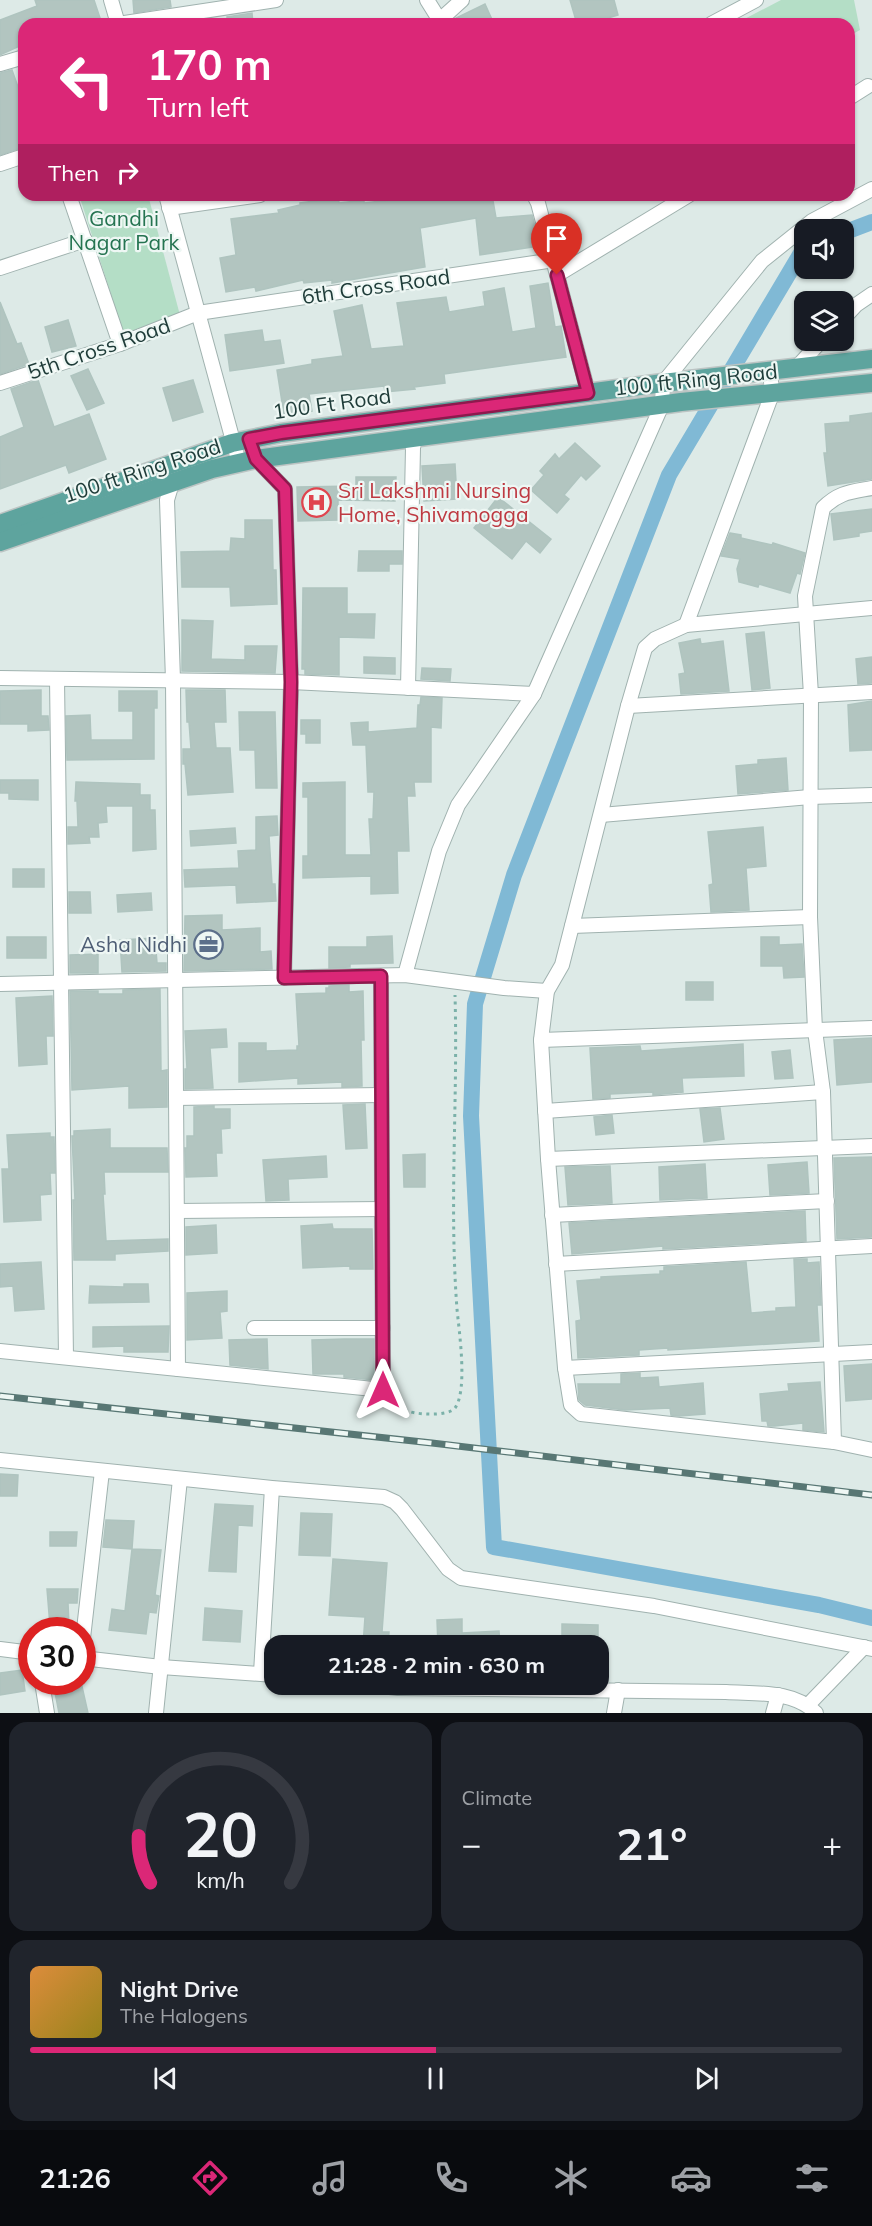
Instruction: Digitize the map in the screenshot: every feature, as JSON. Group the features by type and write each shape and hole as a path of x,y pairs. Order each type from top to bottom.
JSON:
{"main road":[{"name":"100 ft Ring Road","path":"683,381 872,359"},
{"name":"100 Ft Road","path":"0,524 241,441 281,433 683,381"},
{"name":"100 ft Ring Road","path":"0,542 212,469 247,461 681,402 872,384"}],"street":[{"path":"111,0 116,18"},
{"path":"158,18 276,0"},
{"path":"427,0 438,18"},
{"path":"445,18 462,0"},
{"path":"722,18 756,0"},
{"path":"0,64 18,60"},
{"path":"855,94 868,86"},
{"path":"0,164 18,158"},
{"path":"855,198 872,189"},
{"path":"71,201 120,344"},
{"path":"167,201 198,314 247,461 285,489 291,682 284,978"},
{"path":"537,201 588,393"},
{"path":"557,275 679,201"},
{"path":"405,975 439,851 458,805 534,693 662,405 663,383 762,261 812,221 850,201"},
{"path":"0,268 85,240"},
{"name":"6th Cross Road","path":"198,314 554,261"},
{"path":"854,307 872,294"},
{"name":"5th Cross Road","path":"0,383 120,344 198,314"},
{"path":"797,367 812,351"},
{"path":"686,625 764,394 770,370"},
{"path":"408,688 415,437"},
{"path":"172,483 167,500 173,680 178,1369"},
{"path":"834,1442 823,1092 815,1030 810,917 811,695 805,596 823,508 843,493 872,488"},
{"path":"872,608 686,625 655,639 645,648 562,965 547,991 541,1040 556,1264 565,1368 571,1404 581,1414 834,1442 872,1450"},
{"path":"0,678 291,682 534,693"},
{"path":"57,679 66,1358"},
{"path":"628,706 872,692"},
{"path":"602,815 810,797 872,795"},
{"path":"572,926 810,917"},
{"path":"0,984 405,975 504,988 547,991"},
{"path":"0,1351 383,1390 381,976"},
{"path":"541,1040 872,1028"},
{"path":"545,1111 823,1092"},
{"path":"176,1098 381,1095"},
{"path":"548,1159 872,1146"},
{"path":"552,1215 827,1201"},
{"path":"177,1211 382,1209"},
{"path":"556,1264 872,1246"},
{"path":"254,1328 383,1328"},
{"path":"565,1368 872,1352"},
{"path":"0,1460 384,1497 395,1502 402,1509 448,1569 461,1578 654,1606 868,1648"},
{"path":"85,1617 102,1471"},
{"path":"156,1713 180,1479"},
{"path":"269,1635 272,1488"},
{"path":"609,1690 778,1695 796,1700 812,1709 868,1648"},
{"path":"0,1649 18,1651"},
{"path":"96,1660 161,1667 264,1674"},
{"path":"614,1713 618,1690"},
{"path":"44,1695 47,1713"},
{"path":"773,1713 778,1695"}],"path":[{"path":"383,1390 404,1410 432,1414 447,1413 455,1408 461,1392 453,1207 460,982"}],"green space":[{"path":"781,0 854,0 860,30 855,33 855,18 746,18"},
{"name":"Gandhi Nagar Park","path":"81,201 150,201 181,319 127,344"}],"building":[{"path":"35,0 94,0 100,18 18,18 18,47 0,55 0,20 37,6"},
{"path":"133,0 170,0 171,7 134,13"},
{"path":"570,0 614,0 618,15 608,18 575,18"},
{"path":"485,4 491,18 456,18"},
{"path":"252,13 252,18 227,18"},
{"path":"12,70 18,87 18,149 0,155 0,73"},
{"path":"315,201 339,201 339,203 364,201 364,203 493,201 496,218 532,215 540,246 480,255 476,218 420,228 425,267 332,283 332,280 304,283 303,280 256,291 255,287 226,292 220,258 236,255 231,219 279,213 278,210 300,205 300,203"},
{"path":"548,283 555,327 561,326 566,357 444,374 445,383 414,387 415,389 385,392 384,386 309,394 312,411 284,415 277,370 312,364 312,360 343,356 334,311 362,305 371,349 404,346 397,303 446,297 449,312 485,306 483,292 504,288 512,332 536,328 530,286"},
{"path":"0,302 17,344 21,343 29,364 0,374"},
{"path":"68,320 76,346 52,352 45,327"},
{"path":"262,330 264,342 280,340 284,363 230,371 225,335"},
{"path":"88,369 104,403 87,410 71,376"},
{"path":"38,380 54,427 89,414 106,459 69,473 66,465 0,489 0,437 24,427 11,389"},
{"path":"193,380 203,412 173,421 163,388"},
{"path":"872,413 872,479 828,486 824,453 827,453 825,424 850,422 850,416"},
{"path":"575,443 600,466 586,480 581,475 564,495 569,499 557,513 531,490 544,475 540,471 555,454 559,459"},
{"path":"455,464 457,499 424,501 422,466"},
{"path":"356,477 396,477 395,501 338,500 338,520 298,521 297,487 356,486"},
{"path":"498,497 551,539 540,553 526,541 512,559 474,528"},
{"path":"872,509 872,531 859,533 859,536 834,540 831,514"},
{"path":"245,520 272,520 273,570 276,570 277,604 231,606 230,587 182,587 181,552 230,551 231,538 245,539"},
{"path":"730,533 741,535 741,538 772,545 773,543 805,553 800,574 797,573 790,593 759,584 758,587 739,582 737,569 740,559 721,556"},
{"path":"359,551 402,551 402,564 389,564 389,571 358,571"},
{"path":"303,588 347,588 347,614 375,614 374,638 339,637 339,675 305,674 305,669 302,669"},
{"path":"182,620 213,621 211,659 245,660 245,646 277,646 275,673 182,671"},
{"path":"764,632 770,688 752,690 746,634"},
{"path":"700,639 701,644 723,641 729,691 681,694 679,674 685,673 679,643"},
{"path":"364,657 395,658 395,674 364,673"},
{"path":"872,657 872,683 858,684 856,659"},
{"path":"422,668 451,669 450,681 421,679"},
{"path":"41,690 41,716 48,716 49,730 28,731 28,724 0,724 0,691"},
{"path":"186,690 225,690 226,722 214,722 216,748 230,748 233,792 188,795 185,764 183,764 183,749 191,749"},
{"path":"119,691 157,691 157,708 154,708 154,759 67,760 66,716 90,715 91,740 133,740 133,711 119,711"},
{"path":"421,697 442,698 441,728 431,727 431,782 414,782 415,796 407,796 409,851 397,851 398,893 371,894 371,876 303,878 303,856 308,856 308,797 303,797 303,783 345,782 345,855 371,855 369,819 373,819 374,792 368,792 366,745 353,745 351,723 368,722 368,732 417,728 418,705 420,705"},
{"path":"872,701 872,750 850,751 848,705"},
{"path":"239,712 275,712 277,788 256,788 255,750 240,750"},
{"path":"301,720 320,720 320,743 306,743 306,734 301,734"},
{"path":"786,758 788,790 738,794 736,766 758,764 758,760"},
{"path":"0,780 38,780 38,800 9,799 9,793 0,793"},
{"path":"76,782 140,784 140,795 150,795 150,810 155,810 156,849 133,851 133,806 106,806 107,822 98,823 99,837 89,837 90,843 68,844 68,827 78,827 77,801 75,801"},
{"path":"277,816 278,835 269,836 272,884 275,884 276,901 237,903 236,885 185,887 184,870 239,868 238,851 256,850 256,817"},
{"path":"763,827 766,866 746,868 749,910 711,912 709,885 713,884 708,832"},
{"path":"235,828 236,843 191,846 190,831"},
{"path":"13,869 44,869 44,887 13,887"},
{"path":"69,892 90,892 91,913 69,913"},
{"path":"151,893 152,910 118,912 117,895"},
{"path":"222,915 222,930 260,928 260,952 271,951 272,969 184,971 185,916"},
{"path":"392,936 393,963 350,964 350,967 329,968 329,947 367,947 367,937"},
{"path":"7,937 46,937 46,958 7,958"},
{"path":"761,937 779,937 779,945 802,944 804,977 784,978 783,966 761,966"},
{"path":"155,938 157,963 166,963 166,971 122,972 120,940"},
{"path":"98,954 98,973 70,973 70,955"},
{"path":"686,982 713,982 713,1000 686,1000"},
{"path":"349,985 349,992 363,991 362,1086 342,1087 342,1082 298,1084 298,1078 239,1082 239,1043 266,1043 266,1051 297,1050 299,1046 296,994 326,993 326,988 329,986"},
{"path":"160,989 161,1071 167,1070 167,1107 129,1108 129,1086 72,1090 70,991 123,994 123,990"},
{"path":"52,996 53,1036 46,1036 47,1064 19,1066 16,998"},
{"path":"226,1029 227,1047 210,1048 213,1088 185,1089 185,1069 187,1069 185,1031"},
{"path":"872,1038 872,1082 837,1085 834,1040"},
{"path":"743,1044 744,1076 682,1078 683,1092 653,1095 653,1092 610,1094 610,1098 593,1099 590,1048 640,1046 641,1051"},
{"path":"790,1050 793,1078 775,1079 772,1052"},
{"path":"365,1104 367,1148 346,1149 343,1105"},
{"path":"214,1106 214,1109 230,1109 230,1128 221,1129 222,1153 216,1153 217,1176 186,1177 185,1148 187,1148 187,1136 194,1136 194,1107"},
{"path":"720,1108 724,1139 704,1142 700,1109"},
{"path":"612,1115 614,1133 596,1135 594,1117"},
{"path":"110,1129 110,1148 167,1148 168,1172 104,1172 106,1241 168,1239 168,1251 115,1254 115,1260 74,1260 73,1200 75,1200 72,1136 74,1136 74,1131"},
{"path":"50,1133 50,1137 54,1137 55,1173 50,1173 51,1194 40,1195 41,1220 4,1222 2,1169 9,1169 7,1135"},
{"path":"425,1154 425,1187 404,1187 403,1155"},
{"path":"326,1156 327,1177 288,1179 289,1200 266,1201 263,1160"},
{"path":"872,1157 872,1237 837,1239 834,1158"},
{"path":"807,1162 809,1193 770,1195 768,1165"},
{"path":"705,1164 707,1198 660,1200 659,1167"},
{"path":"610,1166 612,1203 568,1205 565,1167"},
{"path":"805,1211 806,1241 663,1249 663,1246 572,1254 569,1223"},
{"path":"332,1224 333,1229 372,1229 373,1269 350,1269 350,1266 303,1268 301,1226"},
{"path":"216,1225 217,1253 186,1255 186,1227"},
{"path":"794,1259 807,1259 807,1263 819,1262 821,1305 817,1305 819,1341 639,1350 639,1355 578,1358 576,1321 581,1320 577,1281 601,1279 601,1277 660,1274 660,1271 664,1271 664,1267 746,1262 751,1313 776,1311 776,1308 796,1307"},
{"path":"41,1262 44,1309 15,1311 13,1286 0,1287 0,1264"},
{"path":"124,1284 148,1284 149,1302 89,1303 90,1286 124,1287"},
{"path":"227,1291 227,1311 220,1312 222,1338 187,1340 187,1293"},
{"path":"169,1326 168,1352 124,1352 124,1346 93,1347 93,1327"},
{"path":"267,1339 268,1369 230,1365 229,1340"},
{"path":"374,1339 374,1380 344,1377 344,1374 313,1374 312,1340"},
{"path":"872,1364 872,1399 846,1401 844,1366"},
{"path":"640,1373 640,1378 658,1377 659,1387 703,1383 705,1414 671,1415 670,1408 625,1410 585,1405 579,1400 578,1384 621,1384 621,1374"},
{"path":"820,1382 824,1432 803,1430 803,1423 768,1426 767,1421 762,1421 760,1394 789,1391 788,1384"},
{"path":"0,1474 18,1475 17,1496 0,1496"},
{"path":"215,1504 253,1506 252,1526 238,1525 236,1572 209,1571"},
{"path":"301,1513 332,1514 330,1556 299,1555"},
{"path":"106,1520 134,1521 132,1549 103,1547"},
{"path":"50,1532 77,1532 76,1546 50,1546"},
{"path":"132,1549 161,1550 155,1595 159,1596 156,1613 149,1612 146,1634 109,1630 112,1609 125,1611"},
{"path":"333,1559 387,1563 382,1632 389,1632 389,1635 364,1635 365,1617 329,1615"},
{"path":"47,1589 78,1589 77,1603 68,1603 69,1617 49,1617"},
{"path":"205,1608 242,1611 240,1642 203,1640"},
{"path":"462,1619 462,1633 499,1631 499,1635 438,1635 437,1620"},
{"path":"562,1624 598,1625 598,1635 562,1635"},
{"path":"18,1671 18,1692 0,1695 0,1673"},
{"path":"56,1695 84,1695 88,1713 59,1713"}],"waterway":[{"path":"854,229 872,222"},
{"path":"794,265 669,475 514,875 475,1004 471,1116 494,1547 819,1605 872,1618"}],"railway":[{"path":"0,1396 432,1443 872,1495"}],"place":[{"name":"Sri Lakshmi Nursing Home, Shivamogga","path":"317,503"},
{"name":"Asha Nidhi","path":"208,945"}],"route":[{"path":"383,1390 381,976 284,978 291,682 285,489 256,459 249,439 588,393 557,275"}]}
